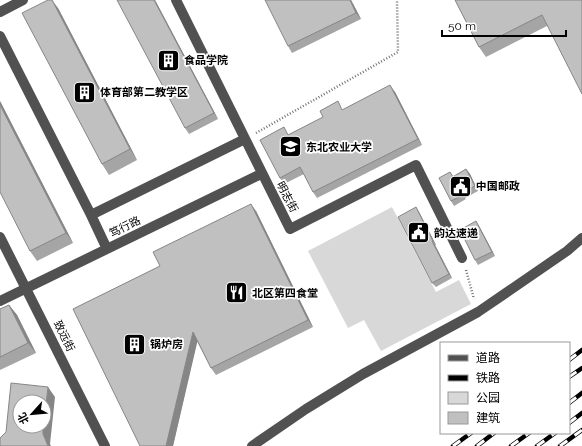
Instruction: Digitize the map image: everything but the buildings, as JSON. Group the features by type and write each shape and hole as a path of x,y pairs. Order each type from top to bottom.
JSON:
{"street":[{"path":"0,12 24,0"},
{"name":"明志街","path":"176,0 261,174 290,229 416,165 462,258"},
{"path":"0,36 107,249"},
{"path":"91,215 245,139"},
{"name":"笃行路","path":"0,301 261,174"},
{"name":"致远街","path":"0,237 105,446"},
{"path":"252,446 363,374 478,312 567,251 582,238"}],"path":[{"path":"245,139 398,52 397,0"},
{"path":"462,258 478,312"}],"green space":[{"path":"392,207 436,292 459,280 471,304 381,351 364,320 348,328 308,251"}],"railway":[{"path":"570,359 582,350"},
{"path":"570,376 582,368"},
{"path":"570,402 582,393"},
{"path":"570,422 582,413"},
{"path":"560,446 582,430"},
{"path":"453,446 470,434"},
{"path":"477,446 493,434"},
{"path":"511,446 528,434"},
{"path":"537,446 554,434"}],"place":[{"name":"食品学院","path":"168,60"},
{"name":"体育部第二教学区","path":"84,92"},
{"name":"东北农业大学","path":"291,147"},
{"name":"中国邮政","path":"460,186"},
{"name":"韵达速递","path":"419,233"},
{"name":"北区第四食堂","path":"236,293"},
{"name":"锅炉房","path":"134,344"}]}
